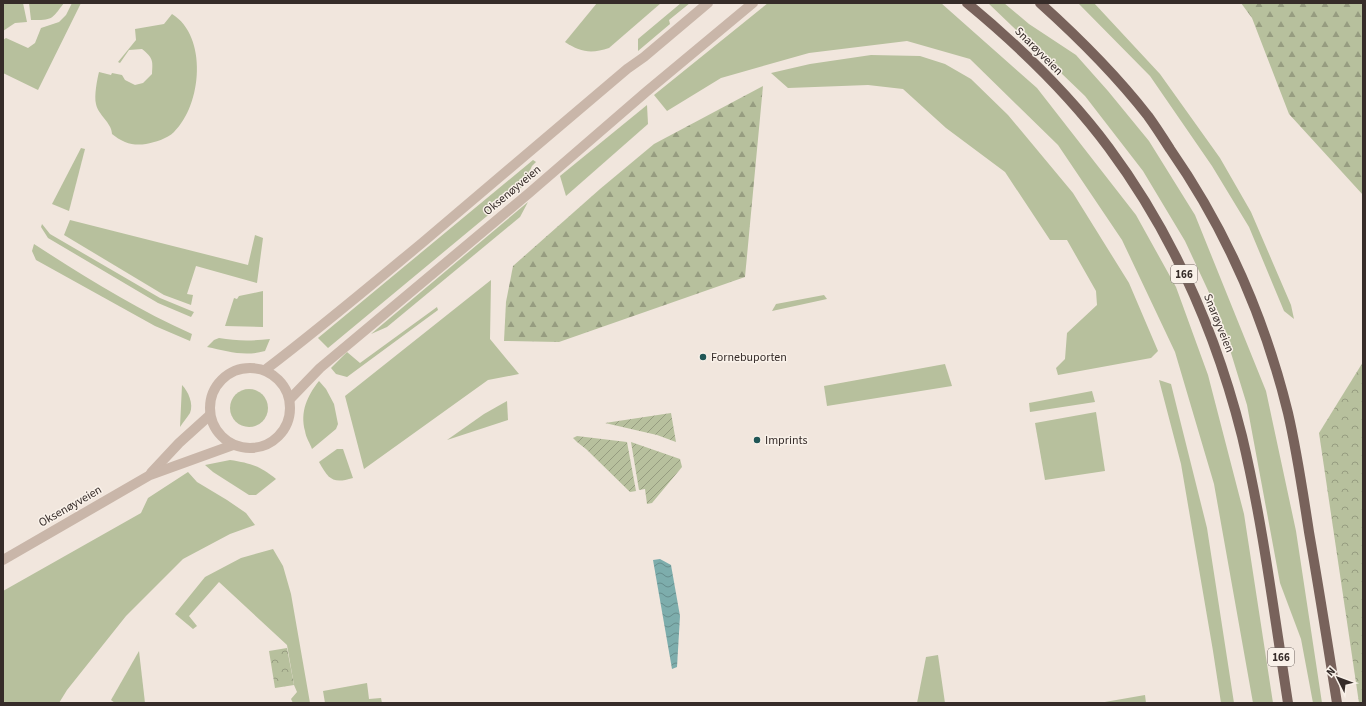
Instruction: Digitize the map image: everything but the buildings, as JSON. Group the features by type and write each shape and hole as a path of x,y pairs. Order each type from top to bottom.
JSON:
{"main road":[{"name":"Snarøyveien","path":"967,3 1037,66 1077,108 1109,148 1141,196 1170,247 1200,309 1224,373 1250,472 1255,495 1288,703"},
{"path":"1040,3 1073,32 1149,117 1186,171 1216,224 1247,290 1270,351 1288,413 1302,486 1337,703"}],"street":[{"name":"Oksenøyveien","path":"265,370 303,341 528,155 627,69 708,3"},
{"name":"Oksenøyveien","path":"290,399 320,368 753,3"},
{"path":"241,368 265,370 274,375 281,381 290,399 291,411 283,432 274,441 265,446 244,448 233,445 218,433 210,415 211,398 215,388 221,379 241,368"},
{"name":"Oksenøyveien","path":"150,475 179,443 210,415"},
{"name":"Oksenøyveien","path":"3,560 150,475 233,445"}],"green space":[{"path":"3,3 23,3 27,22 15,23 3,31"},
{"path":"29,3 64,3 51,18 44,20 31,20"},
{"path":"72,3 81,3 38,90 3,73 3,40 6,38 28,48 35,43 41,28 59,22 66,15"},
{"path":"597,3 661,3 609,48 597,51 586,51 565,42"},
{"path":"681,3 690,3 669,20 670,24 638,51 638,39"},
{"path":"768,3 941,3 1037,88 1136,215 1176,287 1208,375 1244,514 1273,703 1253,703 1214,484 1175,352 1122,240 1058,145 970,59 907,41 809,53 721,78 667,111 654,95"},
{"path":"988,3 1004,3 1029,24 1076,55 1149,141 1195,215 1266,391 1296,531 1322,703 1313,703 1301,639 1280,583 1247,405 1219,314 1185,241 1143,171 1085,96"},
{"path":"1078,3 1094,3 1160,74 1220,158 1251,212 1291,305 1294,319 1284,311 1249,227 1212,166 1150,76"},
{"path":"1241,3 1363,3 1363,195 1289,114 1252,18"},
{"path":"172,14 184,24 191,38 196,54 197,71 191,105 183,120 168,137 146,144 128,143 112,134 110,126 97,108 95,101 99,72 111,75 112,73 122,75 125,80 135,85 143,83 152,74 152,60 142,49 129,50 120,63 118,62 136,40 135,29 164,24"},
{"path":"871,55 920,56 945,64 971,79 1008,115 1073,193 1129,283 1158,351 1151,358 1058,375 1056,368 1065,359 1067,333 1097,305 1096,291 1067,240 1050,240 1005,172 946,128 903,89 868,85 788,88 771,73 810,64"},
{"path":"763,86 745,277 559,342 504,341 506,302 513,266 600,189 654,144"},
{"path":"647,105 648,124 566,196 560,176"},
{"path":"81,148 85,149 69,211 52,204"},
{"path":"533,160 536,162 532,166 522,187 328,348 318,338"},
{"path":"528,202 520,217 387,327 371,334"},
{"path":"70,220 248,265 255,235 263,238 257,283 196,266 187,294 193,295 191,305 164,295 64,235"},
{"path":"42,224 50,234 160,298 194,312 191,317 158,303 48,238 41,227"},
{"path":"34,244 131,303 192,334 190,341 155,326 36,260 32,251"},
{"path":"491,280 490,339 519,374 488,380 364,469 345,396"},
{"path":"263,291 263,327 225,326 234,298 237,299 239,296"},
{"path":"824,295 827,299 772,311 776,304"},
{"path":"437,307 438,310 347,377 336,374 331,368 347,352 360,363"},
{"path":"219,338 232,340 270,339 265,351 257,353 236,353 207,347 214,340"},
{"path":"1363,362 1363,703 1359,703 1319,433"},
{"path":"945,364 952,386 827,406 824,386"},
{"path":"1159,380 1171,384 1207,528 1234,703 1221,703 1181,464"},
{"path":"319,381 326,389 334,404 338,424 336,429 312,449 307,438 303,417 308,398"},
{"path":"182,385 191,402 191,409 190,413 180,427"},
{"path":"249,389 259,392 265,398 268,408 265,418 259,424 249,427 239,424 233,418 230,408 233,398 239,392"},
{"path":"1092,391 1095,402 1030,412 1029,403"},
{"path":"507,401 508,420 447,440 484,414"},
{"path":"1096,412 1105,471 1045,480 1035,423"},
{"path":"671,413 676,442 657,435 605,423"},
{"path":"577,436 627,442 636,491 630,492 573,438"},
{"path":"631,442 680,459 682,467 652,503 647,504 645,489 639,490"},
{"path":"337,449 343,449 353,478 341,481 332,479 319,462"},
{"path":"230,460 243,462 254,466 265,471 276,479 256,495 249,495 213,472 205,465"},
{"path":"188,472 197,482 246,513 255,525 230,534 183,559 126,616 67,690 59,703 3,703 3,591 141,513 148,498"},
{"path":"273,549 283,566 291,594 310,703 293,703 291,699 297,692 294,685 287,645 219,582 189,616 197,626 193,629 175,614 205,577 241,558"},
{"path":"287,648 294,685 275,688 269,651"},
{"path":"139,651 145,703 115,703 111,700"},
{"path":"938,655 945,703 917,703 926,657"},
{"path":"367,683 369,699 381,698 382,703 325,703 323,691"},
{"path":"1145,695 1146,703 1099,703"}],"water":[{"path":"660,559 671,565 680,616 677,667 672,669 653,560"}],"place":[{"name":"Fornebuporten","path":"703,357"},
{"name":"Imprints","path":"757,440"}]}
